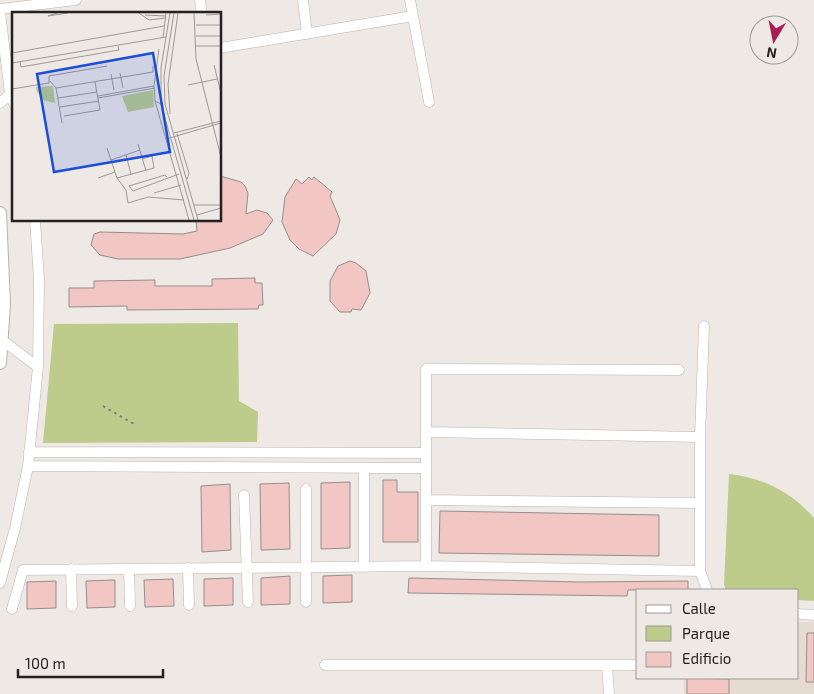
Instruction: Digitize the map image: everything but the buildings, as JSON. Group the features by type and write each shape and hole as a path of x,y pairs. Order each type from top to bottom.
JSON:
{"main road":[{"path":"0,213 4,277 0,363"}],"street":[{"path":"0,102 12,99 0,10 76,0"},
{"path":"303,0 307,34"},
{"path":"410,0 429,102"},
{"path":"221,48 413,16"},
{"path":"0,583 15,528 28,466 38,367 39,279 35,221"},
{"path":"704,326 700,437 700,571 708,589"},
{"path":"2,340 38,367"},
{"path":"426,566 426,369 679,370"},
{"path":"426,432 700,437"},
{"path":"29,452 426,453"},
{"path":"248,454 248,467"},
{"path":"28,466 426,468"},
{"path":"364,468 364,567"},
{"path":"306,489 306,602"},
{"path":"244,495 248,602"},
{"path":"426,500 700,503"},
{"path":"12,609 23,570 426,566 700,571"},
{"path":"188,568 189,605"},
{"path":"71,569 72,606"},
{"path":"129,569 130,606"},
{"path":"799,614 814,614"},
{"path":"325,665 636,665"},
{"path":"606,665 609,694"}],"path":[{"path":"103,406 132,423 137,423"}],"shaded area":[{"path":"799,622 814,622 814,694 684,694 684,679 799,679"}],"green space":[{"path":"238,323 239,401 258,412 257,442 43,443 54,324"},
{"path":"729,474 754,479 776,488 796,501 814,518 814,601 799,600 799,589 726,589 724,585"}]}
